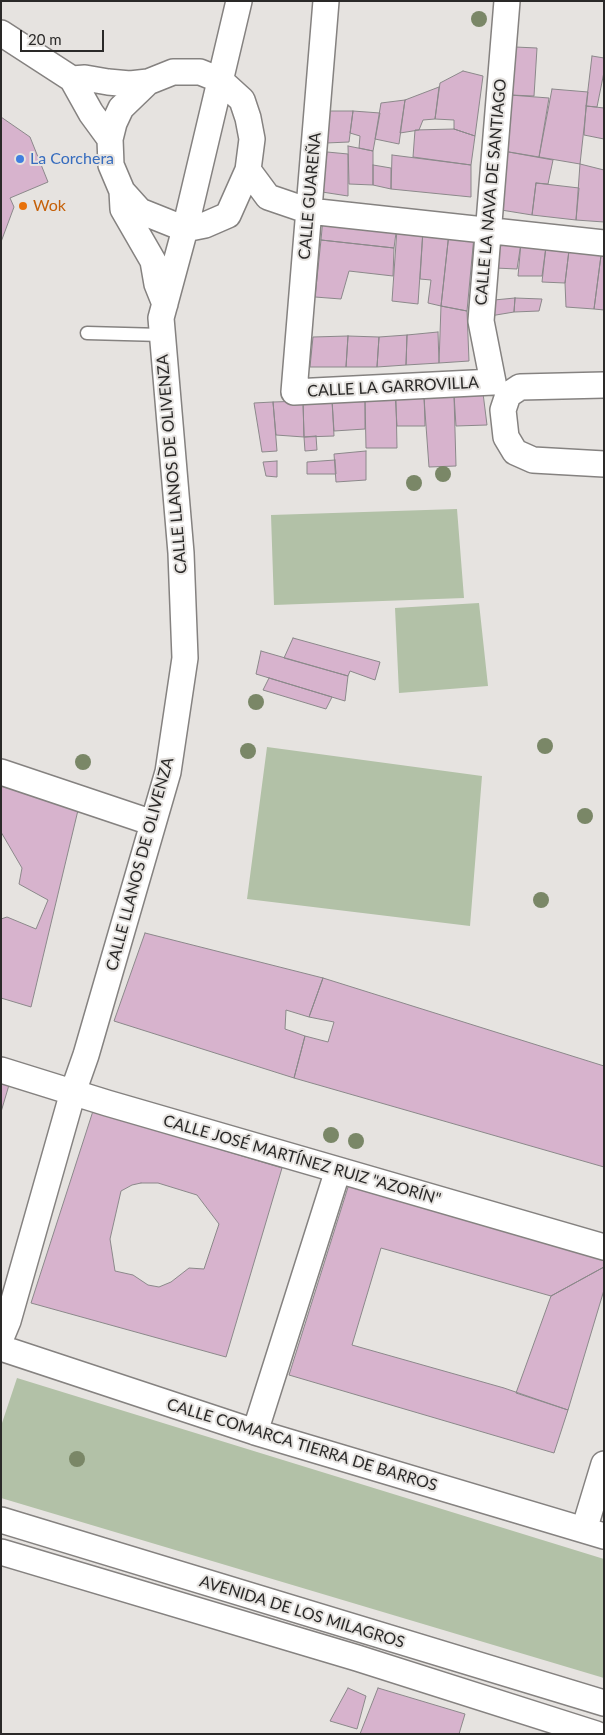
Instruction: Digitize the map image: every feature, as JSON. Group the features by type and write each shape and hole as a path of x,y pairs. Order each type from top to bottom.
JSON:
{"street":[{"name":"CALLE LLANOS DE OLIVENZA","path":"1,1338 8,1321 73,1092 86,1055 168,772 185,658 181,553 161,318 185,229 239,1"},
{"name":"CALLE GUAREÑA","path":"294,392 326,1"},
{"name":"CALLE LA NAVA DE SANTIAGO","path":"501,389 480,321 508,1"},
{"path":"1,33 72,79 91,113 110,139"},
{"path":"72,79 85,78 130,84 148,82 173,72 200,72 220,80 242,100 252,139 248,170 228,215"},
{"path":"148,82 121,108 114,123 110,139 112,166 122,191 123,209 153,261 157,284 165,304"},
{"path":"248,170 268,197 309,211 604,243"},
{"path":"122,191 140,211 185,229 206,225 268,197"},
{"name":"CALLE LA GARROVILLA","path":"294,392 501,389 604,385"},
{"path":"501,389 506,437 515,452 533,460 604,464"},
{"path":"1,772 153,823"},
{"name":"CALLE JOSÉ MARTÍNEZ RUIZ \"AZORÍN\"","path":"1,1070 604,1247"},
{"path":"255,1432 338,1170"},
{"name":"CALLE COMARCA TIERRA DE BARROS","path":"1,1348 255,1432 594,1533"},
{"path":"594,1533 604,1464"},
{"name":"AVENIDA DE LOS MILAGROS","path":"1,1520 604,1703"},
{"name":"AVENIDA DE LOS MILAGROS","path":"1,1552 357,1658 554,1727 596,1734"}],"lane":[{"path":"87,333 162,335"}],"green space":[{"path":"457,509 464,598 274,605 271,515"},
{"path":"479,603 488,686 399,693 395,608"},
{"path":"267,747 482,776 470,926 247,899"},
{"path":"17,1378 604,1559 604,1678 1,1498 1,1426"}],"building":[{"path":"515,47 537,48 534,96 510,95"},
{"path":"592,56 604,58 604,72 597,107 586,106"},
{"path":"463,71 483,76 475,136 454,129 454,120 435,119 440,83"},
{"path":"439,87 435,119 423,120 419,130 400,133 405,100"},
{"path":"552,89 588,92 580,164 539,157"},
{"path":"510,95 549,98 539,157 503,151"},
{"path":"405,100 399,144 375,139 381,103"},
{"path":"586,106 604,108 604,139 584,135"},
{"path":"327,111 353,111 349,142 326,143"},
{"path":"353,111 380,113 373,151 359,148 360,136 350,133"},
{"name":"La Corchera","path":"1,117 30,137 48,182 10,198 14,207 1,242"},
{"path":"454,129 475,136 471,165 413,157 415,130"},
{"path":"348,146 373,151 373,185 349,184"},
{"path":"503,151 553,160 548,184 536,183 532,215 495,209"},
{"path":"327,152 348,154 348,196 322,192"},
{"path":"392,155 471,165 471,197 391,189"},
{"path":"580,164 604,170 604,222 576,220"},
{"path":"373,165 391,168 391,189 373,185"},
{"path":"536,183 579,188 576,220 532,215"},
{"path":"323,218 397,225 394,248 321,240"},
{"path":"397,229 423,230 418,304 392,301"},
{"path":"423,230 449,233 441,306 428,303 431,280 420,279"},
{"path":"449,233 474,236 467,311 441,306"},
{"path":"547,237 570,242 565,283 542,282"},
{"path":"498,239 521,243 517,269 495,268"},
{"path":"321,240 394,248 393,276 349,271 341,299 315,297"},
{"path":"570,242 602,248 594,309 566,307 565,283"},
{"path":"521,243 546,247 542,276 518,276"},
{"path":"602,248 604,248 604,310 594,309"},
{"path":"515,298 514,312 490,316 494,300"},
{"path":"515,298 542,299 539,311 514,312"},
{"path":"441,306 467,311 469,361 439,363"},
{"path":"438,332 439,363 406,365 407,335"},
{"path":"407,335 406,365 377,367 379,337"},
{"path":"348,336 346,367 310,367 313,337"},
{"path":"348,336 379,337 377,367 346,367"},
{"path":"424,393 425,426 397,426 395,394"},
{"path":"483,393 487,425 456,426 454,395"},
{"path":"454,395 456,466 429,467 424,398"},
{"path":"365,398 365,429 334,431 332,400"},
{"path":"365,398 396,398 397,448 366,448"},
{"path":"332,400 334,436 304,437 303,401"},
{"path":"303,401 304,437 276,435 273,402"},
{"path":"273,402 277,451 262,452 254,403"},
{"path":"316,436 317,450 305,451 304,437"},
{"path":"366,451 366,480 336,482 334,454"},
{"path":"335,460 336,474 307,474 307,462"},
{"path":"277,461 277,477 266,476 263,462"},
{"path":"293,638 380,662 375,680 350,671 348,676 284,658"},
{"path":"261,651 348,676 345,701 256,674"},
{"path":"269,678 332,697 326,709 263,690"},
{"path":"1,785 79,806 31,1007 1,998 1,919 7,917 36,929 48,900 19,884 22,868 1,832"},
{"path":"145,933 323,978 309,1017 286,1010 285,1029 305,1036 294,1078 114,1021"},
{"path":"323,978 604,1066 604,1167 294,1078 305,1036 328,1042 334,1022 309,1017"},
{"path":"1,1083 9,1085 1,1112"},
{"path":"93,1111 282,1168 226,1357 31,1303","holes":["141,1183 158,1183 197,1195 219,1224 204,1269 189,1268 171,1282 159,1287 148,1285 133,1275 115,1271 110,1239 121,1191"]},
{"path":"349,1184 604,1260 604,1267 551,1296 381,1248 352,1345 504,1388 568,1410 554,1453 289,1375"},
{"path":"604,1267 604,1290 568,1410 516,1393 551,1296"},
{"path":"348,1688 366,1696 357,1729 330,1721"},
{"path":"378,1688 465,1714 459,1734 360,1734"}],"place":[{"name":"La Corchera","path":"20,159"},
{"name":"Wok","path":"23,206"}]}
